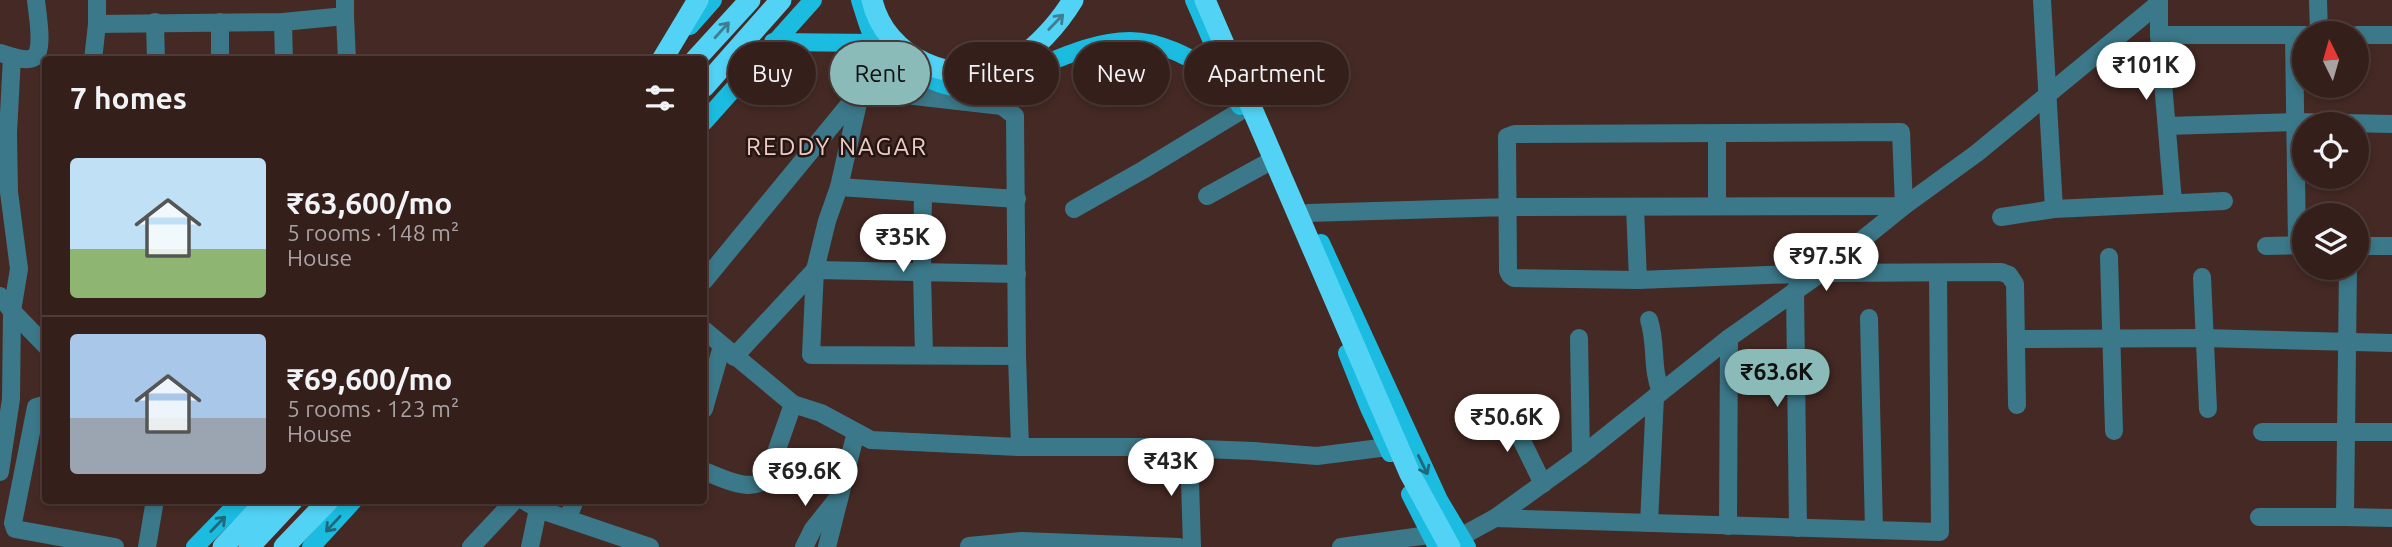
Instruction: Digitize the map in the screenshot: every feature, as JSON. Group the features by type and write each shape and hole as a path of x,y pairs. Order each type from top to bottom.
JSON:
{"highway":[{"path":"663,56 698,0"},
{"path":"699,56 750,0"},
{"path":"707,84 781,0"},
{"path":"872,0 878,19 891,40 916,59 946,71 979,72 1009,63 1036,43 1066,12 1073,0"},
{"path":"1205,0 1410,474 1460,543"},
{"path":"299,542 326,504"},
{"path":"223,547 280,505"},
{"path":"248,547 280,505"}],"main road":[{"path":"664,56 713,0"},
{"path":"773,42 813,0"},
{"path":"860,0 870,42"},
{"path":"1194,0 1212,42"},
{"path":"1214,0 1391,398 1460,543"},
{"path":"930,79 953,87 987,85 1092,47 1131,41 1168,48 1184,57"},
{"path":"707,119 728,94"},
{"path":"1240,105 1267,163 1369,408 1433,541"},
{"path":"195,547 236,504"},
{"path":"299,542 349,504"}],"street":[{"path":"0,472 12,311 19,269 4,133 6,55 29,60 38,52 40,43 36,0"},
{"path":"93,56 97,0"},
{"path":"2042,0 2054,209"},
{"path":"2318,0 2319,21"},
{"path":"1460,543 1581,456 1728,338 1822,273 1903,205 1977,153 2159,2"},
{"path":"2159,2 2159,35 2173,202"},
{"path":"97,24 282,22 345,8 347,56"},
{"path":"155,22 156,56"},
{"path":"220,22 220,56"},
{"path":"282,22 284,56"},
{"path":"2159,35 2292,35"},
{"path":"2370,35 2392,35"},
{"path":"930,98 1002,106 1015,116 1020,447"},
{"path":"707,277 849,105"},
{"path":"858,105 839,187 815,270 811,355 1017,356"},
{"path":"1074,209 1242,110"},
{"path":"2167,126 2292,122"},
{"path":"2369,124 2392,124"},
{"path":"1903,205 1902,132 1515,134 1507,137 1508,271 1512,277 1638,280 1822,273 2001,272 2009,275 2015,284 2017,405"},
{"path":"1717,134 1717,205"},
{"path":"1207,196 1267,163"},
{"path":"839,187 1017,199"},
{"path":"923,193 924,355"},
{"path":"2001,217 2054,209 2224,201"},
{"path":"1308,214 1508,207 1903,205"},
{"path":"1635,207 1638,280"},
{"path":"2266,246 2292,245"},
{"path":"2369,246 2392,246"},
{"path":"2109,257 2114,431"},
{"path":"707,402 728,351 815,270 1017,274"},
{"path":"1496,518 1940,533 1938,273"},
{"path":"2202,277 2208,409"},
{"path":"2345,517 2348,280"},
{"path":"1795,290 1798,528"},
{"path":"0,296 42,342"},
{"path":"1869,318 1874,530"},
{"path":"1648,320 1652,330 1658,394 1649,523"},
{"path":"707,333 793,404 821,413 871,440 1020,447 1189,448 1317,456 1388,447"},
{"path":"1579,338 1581,456"},
{"path":"1728,338 1728,526"},
{"path":"2016,339 2203,338 2392,343"},
{"path":"707,472 746,485 764,482 768,478 793,404"},
{"path":"42,405 36,407 13,523 15,529 115,547"},
{"path":"1506,408 1543,484"},
{"path":"827,547 856,432"},
{"path":"2262,432 2392,432"},
{"path":"1189,448 1192,547"},
{"path":"804,547 813,528 841,493"},
{"path":"146,547 154,504"},
{"path":"471,547 511,504"},
{"path":"568,518 573,504"},
{"path":"530,547 530,505 568,518 615,542 650,547"},
{"path":"2259,517 2392,517"},
{"path":"969,546 1022,541 1179,547"},
{"path":"1341,547 1433,541"}],"district":[{"name":"REDDY NAGAR","path":"837,146"}]}
